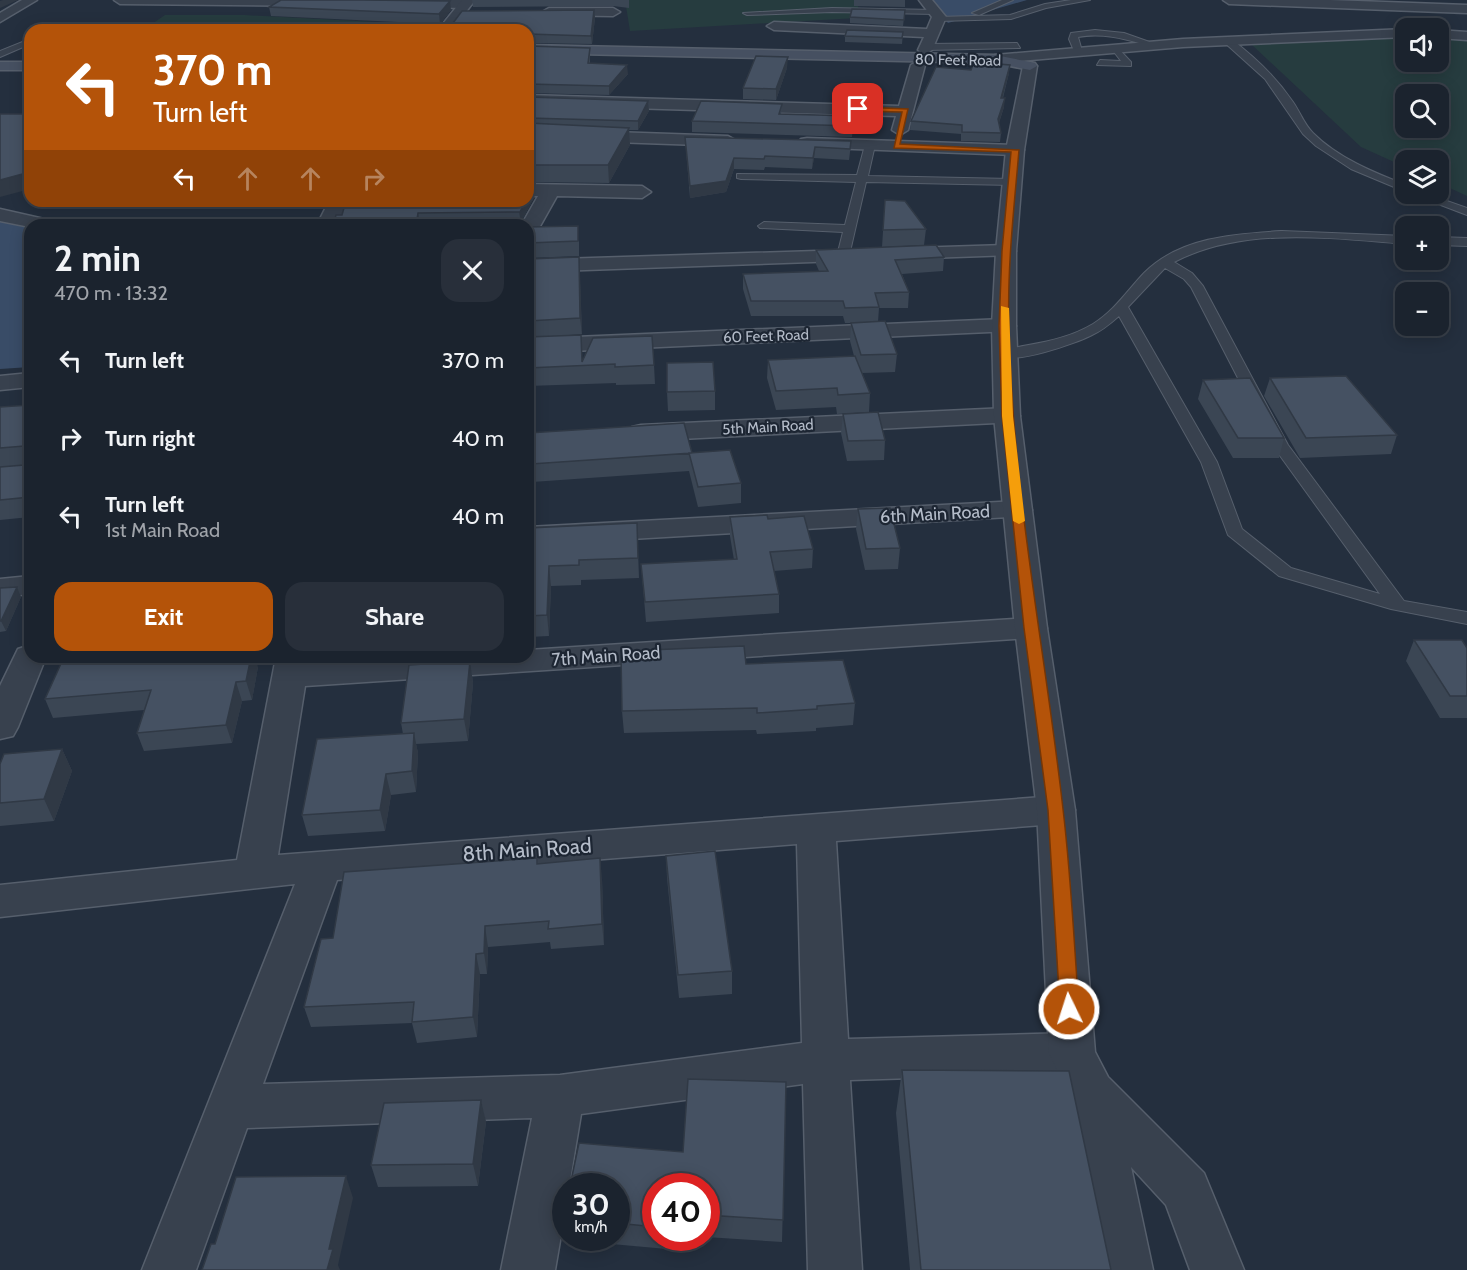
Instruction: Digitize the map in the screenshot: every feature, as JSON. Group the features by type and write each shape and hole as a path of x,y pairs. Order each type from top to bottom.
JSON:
{"main road":[{"name":"80 Feet Road","path":"534,49 995,59 1030,66"},
{"name":"80 Feet Road","path":"534,56 921,57 1030,66"},
{"path":"0,61 24,61"},
{"path":"0,66 24,66"}],"street":[{"path":"0,18 31,0"},
{"path":"120,0 334,2 319,13"},
{"path":"896,146 921,57 933,33 937,16 925,0"},
{"path":"1229,0 1398,3 1467,9"},
{"path":"391,2 464,6 482,13"},
{"path":"449,24 464,6"},
{"path":"530,12 613,12"},
{"path":"774,26 933,33"},
{"path":"995,59 1154,45 1395,33"},
{"path":"1449,35 1467,36"},
{"path":"1030,66 1015,150 1006,251 1004,340 1007,416 1031,628 1056,810 1082,1072 1126,1270"},
{"path":"534,100 905,111"},
{"path":"534,134 740,141"},
{"path":"787,142 1015,150"},
{"path":"534,190 642,192"},
{"path":"534,220 551,190"},
{"path":"0,215 24,220"},
{"path":"534,266 1006,251"},
{"name":"60 Feet Road","path":"534,346 1004,340"},
{"path":"0,383 24,381"},
{"name":"5th Main Road","path":"622,434 1007,416"},
{"name":"6th Main Road","path":"534,536 1018,510"},
{"path":"0,588 24,586"},
{"name":"7th Main Road","path":"534,654 1031,628"},
{"path":"4,709 27,663"},
{"name":"7th Main Road","path":"292,667 368,663"},
{"path":"255,872 292,667"},
{"name":"8th Main Road","path":"0,901 322,866 1056,810"},
{"path":"816,828 836,1270"},
{"path":"169,1270 322,866"},
{"path":"232,1107 560,1096 827,1060 1082,1072 1186,1190 1217,1270"},
{"path":"528,1270 560,1096"}],"lane":[{"path":"937,16 978,12 1009,0"},
{"path":"747,13 832,10 937,16 1011,16 1045,6 1086,0"},
{"path":"1078,51 1072,39 1074,35 1083,33 1117,33 1154,45"},
{"path":"1228,41 1254,60 1282,94 1307,133 1331,153 1369,174 1395,185"},
{"path":"0,54 24,44"},
{"path":"921,57 1017,46"},
{"path":"1100,63 1128,64 1116,48"},
{"path":"843,256 870,145"},
{"path":"741,176 1012,182"},
{"path":"1445,204 1467,212"},
{"path":"764,226 849,229"},
{"path":"1004,340 1053,346 1097,327 1165,262 1193,248 1232,239 1311,234 1395,239"},
{"path":"1449,242 1467,242"},
{"path":"1165,262 1188,276 1197,286 1281,446 1398,605"},
{"path":"1120,305 1209,462 1234,531 1286,572 1398,605 1467,618"}],"green space":[{"path":"625,0 859,0 857,18 630,31"},
{"path":"165,15 244,15 414,24 152,24"},
{"path":"1395,37 1395,72 1449,72 1449,37 1467,38 1467,196 1449,188 1449,150 1395,150 1395,162 1361,147 1251,44"}],"water":[{"path":"927,0 1027,0 948,23"},
{"path":"0,219 24,226 24,367 0,369"}],"building":[{"path":"281,0 450,1 439,14 269,7"},
{"path":"852,9 905,10 904,20 850,17"},
{"path":"594,10 591,36 534,34 534,24 448,24 453,23 462,11"},
{"path":"847,30 903,32 902,38 845,36"},
{"path":"534,46 590,48 588,63 627,65 609,86 534,84"},
{"path":"756,56 788,57 776,89 743,88"},
{"path":"974,62 1010,65 1001,98 1005,98 998,119 1001,133 962,132 962,125 911,121 936,67 971,70"},
{"path":"534,97 648,101 638,121 534,118"},
{"path":"701,101 782,104 779,114 854,116 853,126 692,121"},
{"path":"0,114 24,114 24,174 0,180"},
{"path":"534,123 629,128 608,165 534,165"},
{"path":"685,137 851,141 850,149 815,147 813,158 765,156 764,159 734,158 726,181 690,186"},
{"path":"885,200 905,201 926,229 883,230"},
{"path":"344,207 522,208 520,212 418,213 417,219 335,219 336,215 342,215"},
{"path":"578,226 578,241 534,243 534,227"},
{"path":"936,245 944,257 895,260 909,292 875,293 879,307 845,308 843,301 751,301 743,274 828,271 816,250"},
{"path":"579,257 580,318 534,321 534,259"},
{"path":"885,321 897,354 861,355 851,323"},
{"path":"581,335 582,362 593,338 652,336 654,365 615,367 615,364 534,368 534,337"},
{"path":"855,356 870,393 838,395 837,388 776,391 768,360"},
{"path":"713,362 715,391 667,392 667,363"},
{"path":"1346,376 1397,435 1306,438 1270,378"},
{"path":"1250,378 1284,438 1238,438 1203,380"},
{"path":"24,405 24,446 0,448 0,407"},
{"path":"878,412 885,440 848,441 843,414"},
{"path":"684,423 692,453 534,464 534,433"},
{"path":"730,450 741,483 698,487 689,453"},
{"path":"24,465 24,498 0,500 0,467"},
{"path":"890,508 900,548 866,549 858,509"},
{"path":"767,515 768,519 804,516 813,549 770,552 779,594 645,602 641,564 737,559 730,517"},
{"path":"637,523 638,558 579,560 579,565 549,566 547,615 534,616 534,528"},
{"path":"17,587 1,621 0,621 0,588"},
{"path":"1414,640 1462,640 1467,648 1467,696 1450,696"},
{"path":"744,646 746,664 843,660 855,703 817,706 817,709 757,713 757,708 622,711 621,656 649,654 649,650"},
{"path":"61,663 250,663 246,681 236,682 226,725 137,733 151,690 45,699"},
{"path":"470,663 464,719 401,723 409,665"},
{"path":"414,733 412,771 386,774 380,810 302,815 317,739"},
{"path":"62,749 44,799 0,803 0,764 4,754"},
{"path":"715,851 732,971 678,975 666,856"},
{"path":"537,858 537,864 600,858 602,924 548,929 549,921 485,926 484,953 476,954 473,1017 412,1022 414,1002 304,1007 321,939 333,938 344,872"},
{"path":"902,1070 1069,1071 1111,1270 921,1270"},
{"path":"688,1079 786,1082 783,1220 720,1216 720,1173 642,1173 642,1226 630,1224 630,1173 573,1173 579,1143 683,1152"},
{"path":"481,1100 473,1164 371,1165 384,1103"},
{"path":"346,1176 329,1249 333,1249 327,1270 202,1270 211,1244 215,1244 236,1177"}],"slow traffic":[{"path":"1004,308 1007,416 1019,521"}],"route":[{"path":"858,109 905,111 896,146 1015,150 1006,251 1004,326 1007,416 1031,628 1056,810 1069,1009"}]}
